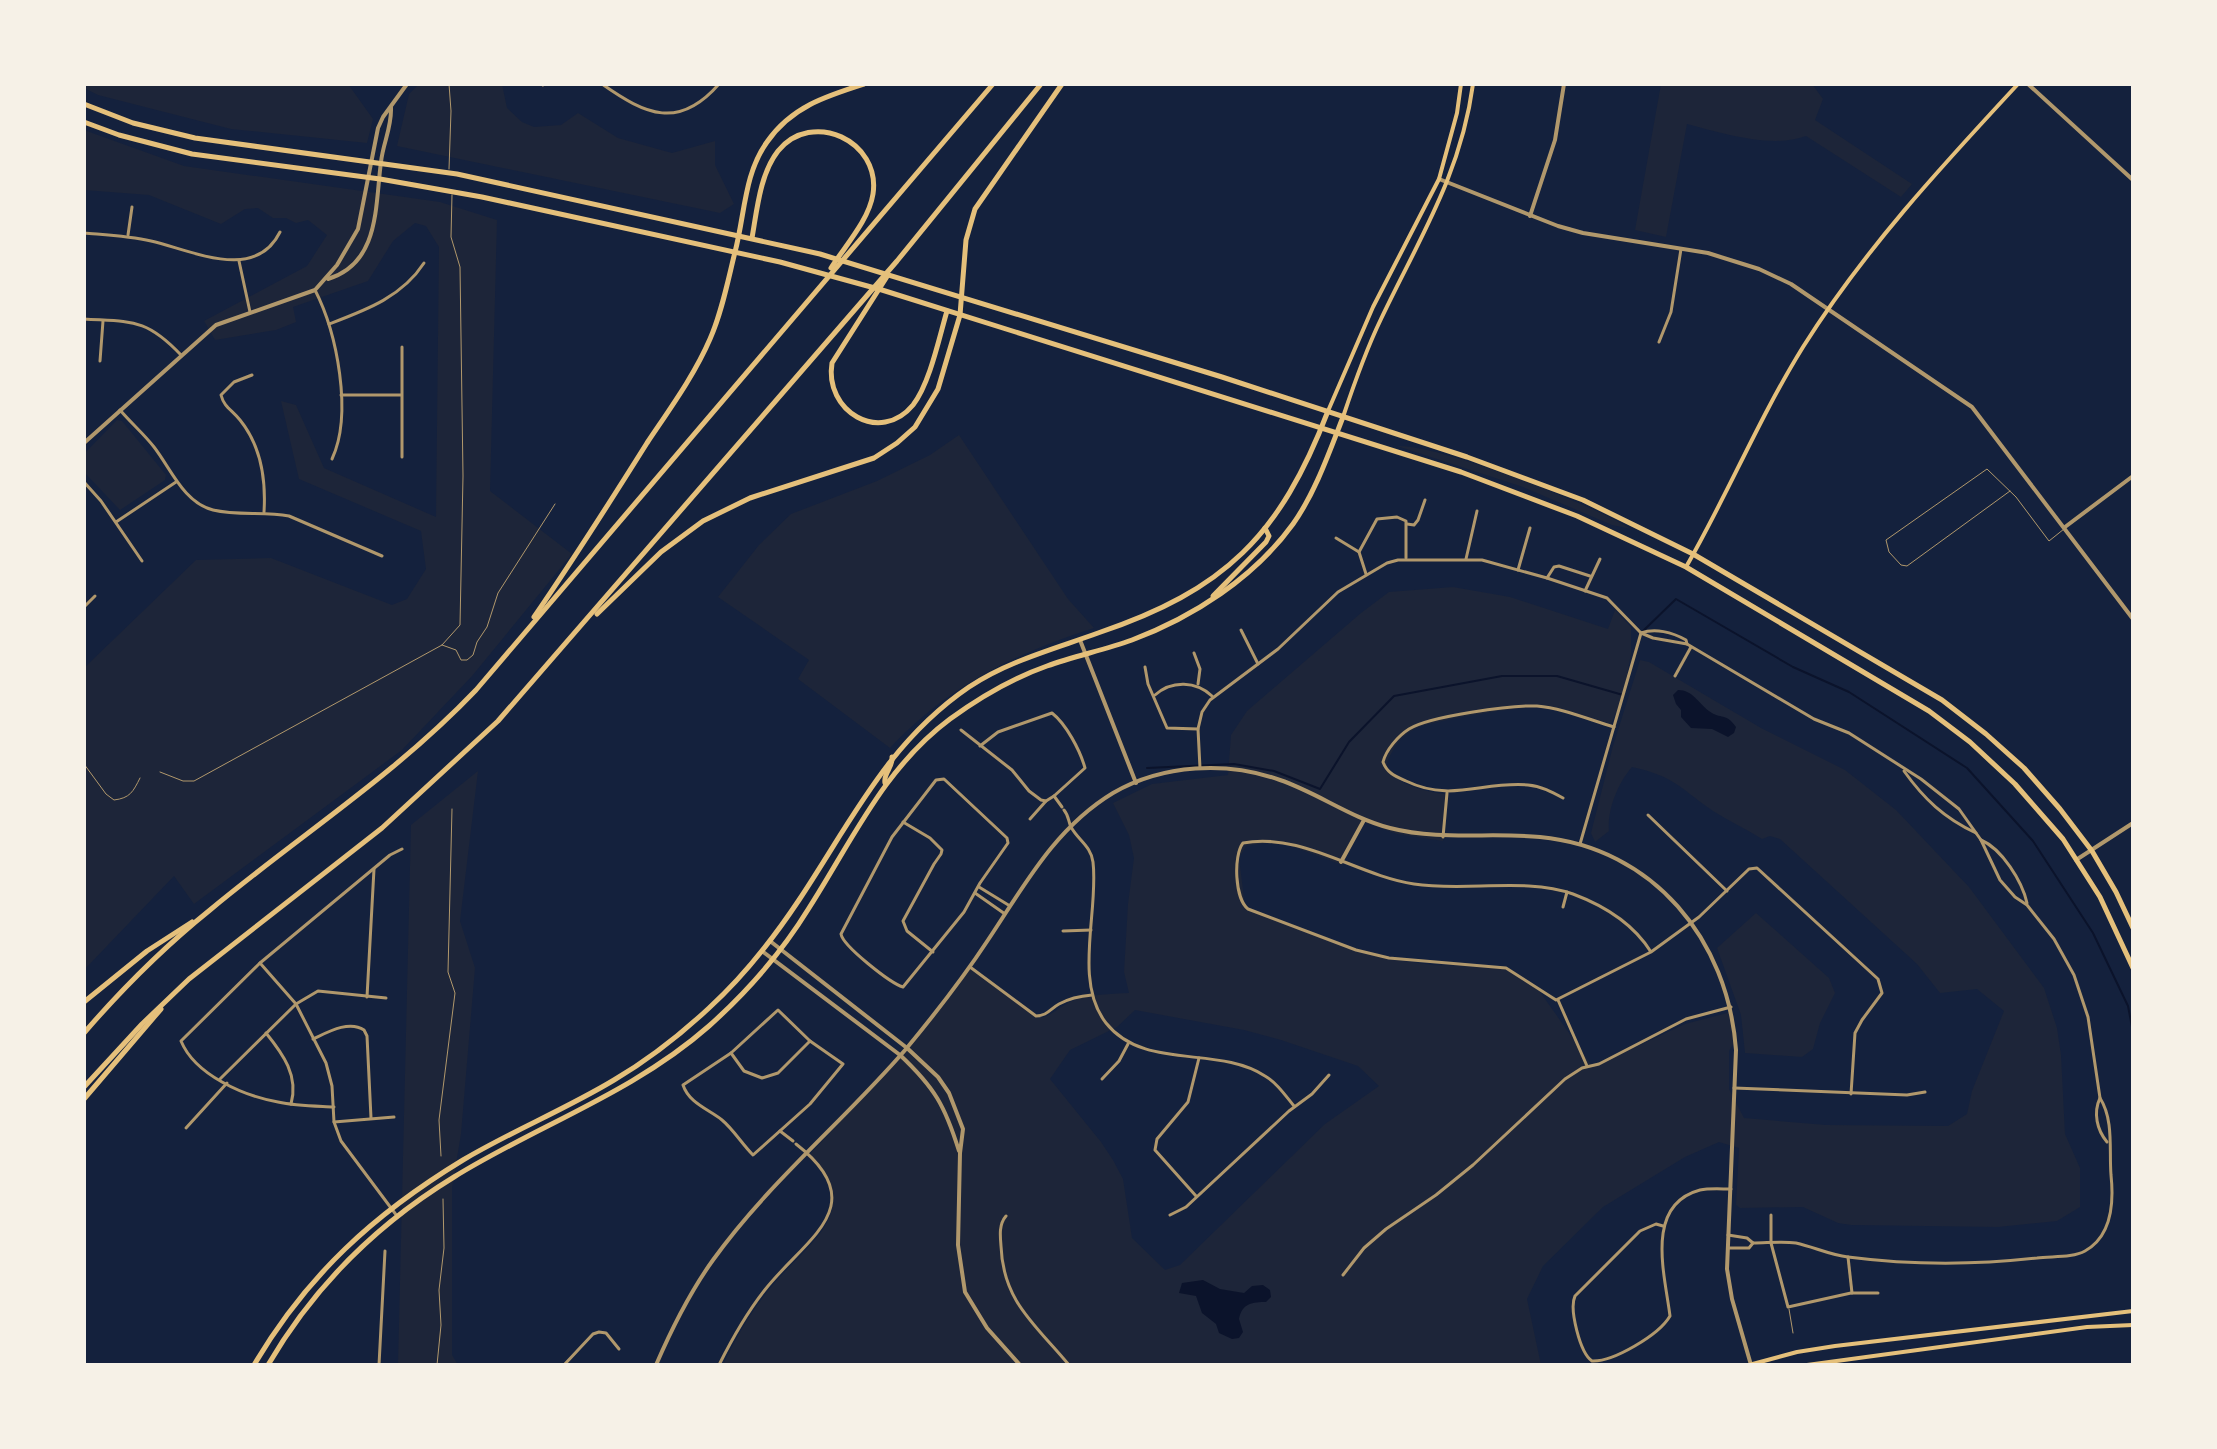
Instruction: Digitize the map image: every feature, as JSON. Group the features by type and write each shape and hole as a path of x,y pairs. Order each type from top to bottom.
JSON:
{"main road":[{"path":"520,637 581,549 699,361 718,318 750,175 770,138 789,117 809,104 864,84"},
{"path":"84,1002 147,951 209,910 400,763 476,690 993,84"},
{"path":"84,1087 174,992 219,953 382,828 498,721 897,261 1041,84"},
{"path":"578,631 661,552 703,521 750,498 865,461 903,438 921,420 935,396 960,315 966,240 975,209 1062,84"},
{"path":"254,1365 284,1316 308,1286 354,1239 391,1208 465,1159 615,1080 709,1008 770,941 892,756 930,718 968,688 1023,660 1138,620 1200,589 1226,569 1265,528 1289,496 1373,307 1439,179 1457,113 1461,84"},
{"path":"268,1365 326,1285 373,1235 397,1216 455,1176 616,1091 680,1050 742,994 773,959 806,913 885,783 925,739 982,698 1036,670 1163,627 1193,612 1249,570 1295,522 1317,479 1381,319 1448,183 1465,134 1473,84"},
{"path":"1686,567 1777,393 1829,309 1904,208 2018,84"},
{"path":"84,104 133,123 195,138 449,173 820,254 1328,411 1583,500 1693,554 1942,700 1986,734 2024,768 2092,851 2133,928"},
{"path":"84,122 192,154 380,179 452,192 735,252 838,278 1521,493 1686,567 1929,711 1970,742 2015,784 2063,839 2100,897 2133,968"},
{"path":"752,238 758,202 776,153 798,136 820,131 837,134 853,143 865,156 872,172 874,189 870,206 817,288"},
{"path":"897,261 834,358 831,380 836,396 846,410 861,419 877,422 898,417 917,398 947,311"},
{"path":"1210,600 1266,542 1269,536 1265,528"},
{"path":"885,783 884,776 893,762 892,756"},
{"path":"84,1033 141,972 209,910"},
{"path":"84,1099 174,992"},
{"path":"526,1126 530,1137"},
{"path":"1750,1365 1797,1352 1835,1346 2133,1311"},
{"path":"1807,1365 2087,1327 2133,1325"}],"street":[{"path":"602,84 646,110 672,115 698,105 719,84"},
{"path":"1530,216 1555,140 1564,84"},
{"path":"2028,84 2133,180"},
{"path":"84,443 216,325 315,290 326,280 351,245 358,229 378,128 404,85"},
{"path":"326,280 345,274 359,260 375,220 381,162 392,119 391,107"},
{"path":"1439,179 1530,216 1583,233 1708,253 1760,269 1791,284 1972,407 2133,619"},
{"path":"128,236 132,207"},
{"path":"84,233 128,236 221,259 239,260 263,251 280,232"},
{"path":"1659,342 1671,312 1681,249"},
{"path":"239,260 250,312"},
{"path":"329,324 367,310 388,298 414,278 424,263"},
{"path":"315,290 329,324 339,368 340,423 337,449 332,459"},
{"path":"84,319 128,321 146,326 161,335 181,355"},
{"path":"100,361 103,321"},
{"path":"402,347 402,457"},
{"path":"252,375 234,382 221,395 223,403 240,420 261,462 264,512"},
{"path":"340,395 401,395"},
{"path":"120,410 152,445 190,497 211,510 289,516 382,556"},
{"path":"2065,527 2133,476"},
{"path":"116,522 177,481"},
{"path":"84,482 142,561"},
{"path":"1407,524 1414,525 1418,520 1425,500"},
{"path":"1466,559 1477,511"},
{"path":"1359,552 1377,519 1397,517 1407,524 1406,558"},
{"path":"1518,570 1530,528"},
{"path":"1336,538 1359,552 1366,575"},
{"path":"1200,768 1198,729 1202,712 1214,697 1258,664 1338,592 1387,563 1406,558 1466,559 1547,578 1607,598 1641,633 1687,644"},
{"path":"1585,591 1600,559"},
{"path":"1547,578 1554,567 1559,566 1590,576"},
{"path":"84,607 95,596"},
{"path":"1241,630 1258,664"},
{"path":"1641,633 1650,630 1677,634 1691,647 1814,719 1849,733 1959,809 1981,840 2000,880 2027,905 2054,939 2074,975 2088,1017 2100,1098 2106,1108 2110,1134 2112,1191 2106,1230 2084,1252 2001,1261 1887,1262 1828,1254 1796,1244 1753,1243 1747,1238 1728,1235"},
{"path":"1580,844 1641,633"},
{"path":"1080,640 1136,783"},
{"path":"1675,676 1691,647"},
{"path":"1194,653 1200,669 1198,684"},
{"path":"1145,667 1148,684 1167,728 1198,729"},
{"path":"1155,695 1172,687 1198,684 1214,697"},
{"path":"1563,798 1529,785 1447,793 1419,788 1387,771 1383,762 1398,738 1408,730 1428,721 1468,714 1534,706 1614,727"},
{"path":"980,746 998,732 1046,713 1056,715 1085,768 1030,819"},
{"path":"961,730 1012,770 1029,791 1046,801"},
{"path":"656,1365 680,1313 710,1264 773,1189 907,1048 970,967 1046,852 1070,826 1115,792 1157,775 1200,768 1241,770 1282,780 1364,820 1389,828 1443,837 1538,837 1580,844 1639,872 1670,898 1692,923 1712,956 1731,1007 1736,1050 1727,1269 1750,1365"},
{"path":"1902,768 1932,806 1976,833"},
{"path":"944,779 1007,838 1008,843 964,912 903,987 893,984 851,949 842,940 841,934 903,822 936,780 944,779"},
{"path":"1443,837 1447,793"},
{"path":"1054,796 1070,817 1070,826 1084,841 1093,861 1092,995 1108,1026 1129,1042 1147,1049 1234,1062 1258,1071 1272,1081 1294,1106"},
{"path":"1648,815 1727,891"},
{"path":"1341,862 1364,820"},
{"path":"903,822 930,838 942,850 903,921 907,931 933,952"},
{"path":"2076,860 2133,823"},
{"path":"1981,840 1997,850 2025,894 2027,905"},
{"path":"1651,952 1617,915 1567,892 1535,887 1415,884 1282,841 1243,843 1237,850 1240,900 1248,909 1356,950 1414,962 1506,968 1518,973 1552,999 1558,999 1651,952 1692,923 1749,869 1757,868 1878,979 1882,993 1855,1033 1851,1094"},
{"path":"334,1107 291,1104 245,1093 204,1069 187,1054 181,1041 260,963 402,849"},
{"path":"367,997 374,869"},
{"path":"979,886 1010,906"},
{"path":"1563,907 1567,892"},
{"path":"975,893 1005,914"},
{"path":"1063,931 1091,930"},
{"path":"770,941 907,1048 938,1077 949,1093 963,1129 958,1245 965,1292 987,1328 1020,1365"},
{"path":"762,951 900,1055 935,1091 960,1153"},
{"path":"260,963 296,1004 326,1063 332,1086 334,1122 341,1141 397,1216"},
{"path":"970,967 1036,1016 1045,1015 1058,1004 1076,997 1092,995"},
{"path":"220,1079 296,1004 318,991 386,998"},
{"path":"1558,999 1587,1066"},
{"path":"1343,1275 1364,1248 1473,1165 1554,1087 1587,1066 1599,1064 1686,1019 1731,1007"},
{"path":"778,1010 810,1041 843,1064 810,1104 753,1155 722,1120 685,1093 683,1085 731,1053 778,1010"},
{"path":"313,1039 336,1029 353,1026 364,1030 367,1036 371,1118"},
{"path":"266,1033 291,1072 295,1088 291,1104"},
{"path":"731,1053 744,1071 762,1078 778,1073 810,1041"},
{"path":"1102,1079 1119,1061 1129,1042"},
{"path":"1196,1196 1155,1150 1157,1139 1188,1102 1199,1058"},
{"path":"1170,1215 1186,1207 1294,1106 1312,1094 1329,1075"},
{"path":"186,1128 227,1083"},
{"path":"1734,1088 1851,1094 1907,1095 1925,1092"},
{"path":"2100,1098 2095,1108 2100,1133 2108,1144"},
{"path":"334,1122 394,1117"},
{"path":"719,1365 762,1293 819,1233 831,1204 823,1170 780,1131"},
{"path":"1663,1226 1656,1224 1640,1231 1575,1296 1572,1307 1584,1353 1592,1361 1602,1360 1638,1343 1664,1325 1670,1316 1661,1245 1663,1226 1674,1205 1686,1195 1703,1189 1731,1189"},
{"path":"1771,1215 1771,1243 1788,1307 1852,1293 1878,1293"},
{"path":"1006,1216 1001,1224 1001,1241 1009,1291 1069,1365"},
{"path":"1728,1248 1749,1248 1753,1243"},
{"path":"379,1365 385,1251"},
{"path":"1848,1257 1852,1293"},
{"path":"564,1365 593,1334 599,1332 606,1333 619,1349"}],"lane":[{"path":"449,84 449,173"},
{"path":"160,772 183,781 194,781 442,645 460,625 463,476 460,267 451,237 452,192"},
{"path":"2010,491 1907,566 1901,565 1887,548 1886,540 1987,469 2010,491 2049,541 2065,527"},
{"path":"442,645 456,650 461,660 473,655 487,627 498,593 555,504"},
{"path":"84,764 114,800 124,799 133,793 140,778"},
{"path":"441,1156 439,1120 455,993 448,972 452,809"},
{"path":"437,1365 441,1325 439,1290 444,1248 443,1199"},
{"path":"1788,1307 1793,1333"}],"shaded area":[{"path":"84,84 348,84 373,119 367,143 231,129 98,95 84,88"},
{"path":"419,84 502,84 507,108 522,122 534,127 561,125 578,113 618,138 672,153 715,141 715,165 734,204 720,213 397,146 409,94"},
{"path":"1661,84 1812,84 1823,99 1815,120 1912,184 1901,197 1806,136 1793,140 1763,140 1687,124 1666,237 1635,230"},
{"path":"84,130 184,166 440,202 497,220 490,491 572,554 472,676 402,750 194,904 174,876 84,970 84,668 196,560 271,558 392,605 407,599 426,569 421,531 299,479 281,401 296,405 324,468 436,517 439,247 426,226 415,223 393,241 368,281 293,307 296,322 276,330 215,340 204,321 307,266 327,235 308,220 296,223 286,218 273,218 258,208 245,209 221,224 149,195 84,190"},
{"path":"117,420 122,421 166,475 165,480 120,510 84,472 84,454"},
{"path":"959,435 1068,599 1094,628 1037,649 984,674 936,706 890,748 798,679 809,660 718,597 759,545 791,514 877,481 930,455"},
{"path":"1397,446 1445,454 1516,478 1631,529 1612,525 1523,487"},
{"path":"1453,587 1510,597 1608,629 1615,610 1631,627 1631,654 1623,696 1611,724 1562,710 1535,707 1460,717 1414,730 1396,745 1387,765 1389,771 1402,782 1445,794 1443,841 1397,834 1361,821 1343,865 1288,845 1266,843 1246,846 1239,858 1245,906 1346,948 1388,959 1433,965 1493,966 1510,971 1538,989 1593,1067 1685,1024 1731,1012 1735,1041 1729,1051 1729,1089 1744,1118 1826,1125 1948,1126 1967,1114 1972,1091 2004,1011 1977,989 1940,993 1917,964 1780,839 1770,836 1762,839 1713,811 1667,779 1632,767 1614,797 1609,831 1595,842 1591,833 1613,746 1640,660 1649,662 1761,728 1845,770 1896,810 1969,887 2044,988 2057,1028 2065,1134 2080,1168 2080,1207 2057,1221 1998,1227 1851,1225 1838,1223 1803,1207 1740,1208 1736,1205 1739,1148 1719,1142 1685,1157 1603,1207 1543,1266 1527,1299 1541,1365 723,1365 758,1305 814,1241 832,1210 832,1193 825,1176 807,1157 891,1068 969,966 1038,1018 1079,999 1129,993 1124,972 1134,858 1129,835 1113,803 1152,784 1228,775 1231,735 1247,711 1389,592","holes":["1135,1010 1244,1030 1358,1066 1379,1086 1325,1124 1180,1265 1165,1270 1132,1238 1123,1179 1113,1160 1050,1079 1070,1050 1117,1027"]},
{"path":"1678,690 1692,695 1713,714 1729,719 1736,727 1734,733 1728,737 1712,729 1691,728 1681,717 1681,710 1676,704 1673,695"},
{"path":"478,771 460,921 475,968 461,1134 452,1188 452,1355 458,1365 398,1365 411,825"},
{"path":"1756,913 1829,978 1835,993 1820,1023 1813,1049 1802,1057 1745,1053 1741,1015 1717,948"},
{"path":"1203,1280 1220,1289 1244,1293 1252,1286 1263,1285 1270,1290 1271,1297 1266,1302 1245,1307 1239,1319 1243,1332 1239,1338 1232,1339 1219,1333 1216,1324 1202,1313 1196,1296 1179,1293 1182,1283"}],"waterway":[{"path":"1643,631 1676,599 1793,667 1849,692 1967,768 2033,841 2093,933 2128,1006 2133,1032"},
{"path":"1147,768 1234,764 1274,771 1320,789 1349,742 1394,696 1502,676 1557,676 1623,695"}]}
